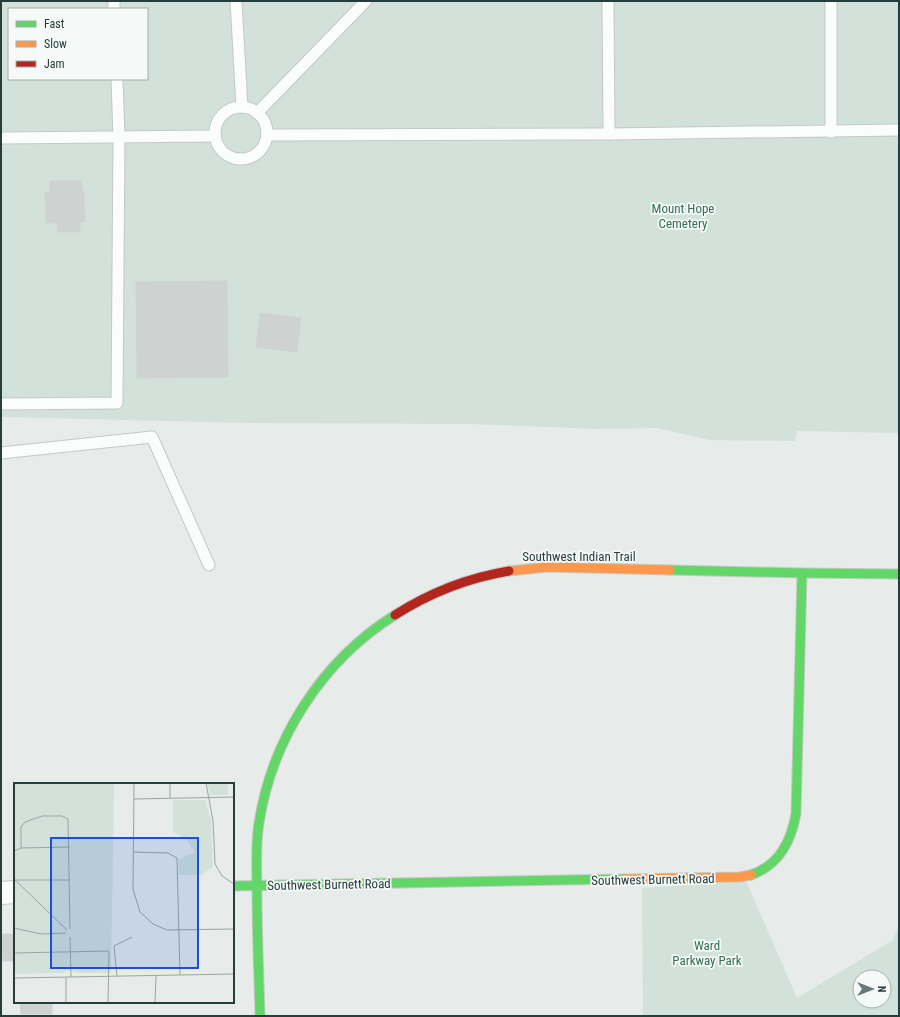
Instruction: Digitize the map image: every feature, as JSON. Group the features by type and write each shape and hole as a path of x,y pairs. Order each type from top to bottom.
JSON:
{"street":[{"name":"Southwest Indian Trail","path":"260,1016 256,857 259,824 268,782 283,743 302,706 314,689 327,672 356,642 388,618 421,599 452,585 482,576 514,570 548,567 899,574"},
{"name":"Southwest Burnett Road","path":"234,886 740,877 756,873 769,865 779,855 788,843 794,829 796,814 802,573"},
{"path":"1,893 14,892"}],"lane":[{"path":"236,1 242,107"},
{"path":"257,113 366,1"},
{"path":"608,1 610,134"},
{"path":"831,1 832,132"},
{"path":"1,404 117,403 119,137 117,80"},
{"path":"242,107 257,113 263,119 267,135 261,150 255,155 239,159 230,157 223,152 218,145 216,136 216,127 220,119 233,108 242,107"},
{"path":"267,135 610,134 899,130"},
{"path":"1,138 216,136"},
{"path":"1,453 152,437 209,565"}],"green space":[{"name":"Mount Hope Cemetery","path":"1,1 899,1 899,433 797,431 795,441 710,440 657,428 598,429 469,424 249,423 1,417"},
{"name":"Ward Parkway Park","path":"746,881 797,998 893,940 899,925 899,1016 643,1016 642,888"}],"building":[{"path":"50,181 82,181 82,191 84,191 85,222 80,222 80,232 57,232 57,223 46,223 45,192 50,192"},
{"path":"227,281 228,377 137,378 136,282"},
{"path":"260,313 301,318 297,352 256,347"},
{"path":"2,934 14,934 14,961 3,961"},
{"path":"20,1003 52,1003 52,1014 21,1014"}],"traffic: fast":[{"path":"670,570 899,574"},
{"path":"751,875 761,871 769,865 782,851 791,834 796,814 802,573"},
{"path":"260,1016 257,925 257,841 259,823 266,792 276,761 289,732 305,704 324,678 345,655 369,633 395,615"},
{"path":"234,886 625,879"}],"traffic: slow":[{"path":"509,571 548,567 670,570"},
{"path":"625,879 740,877 751,875"}],"traffic: jam":[{"path":"395,615 422,599 450,587 509,571"}]}
